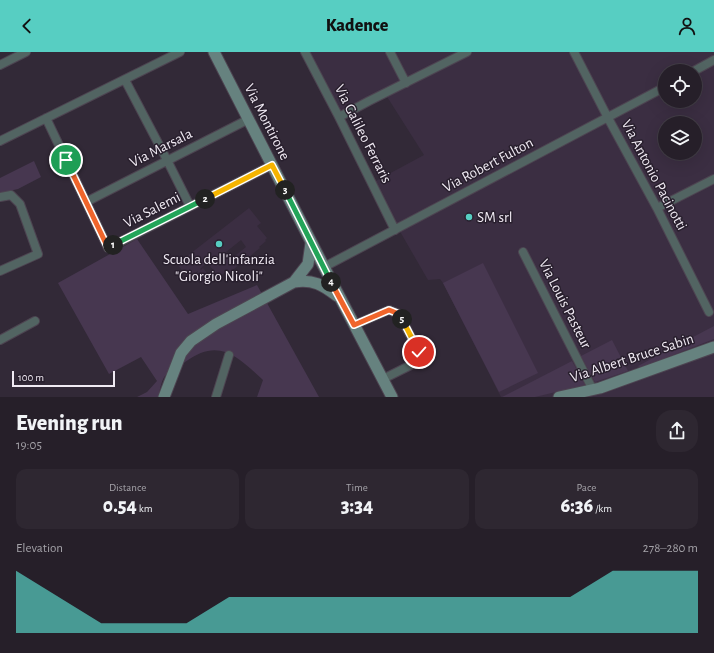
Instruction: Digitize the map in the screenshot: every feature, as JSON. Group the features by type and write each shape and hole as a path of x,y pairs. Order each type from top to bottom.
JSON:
{"street":[{"path":"0,65 26,52"},
{"path":"0,141 180,52"},
{"name":"Via Montirone","path":"214,52 324,268 392,397"},
{"name":"Via Galileo Ferraris","path":"305,52 395,230"},
{"path":"390,52 406,83"},
{"path":"339,117 369,100 467,52"},
{"name":"Via Antonio Pacinotti","path":"574,52 657,208 709,312"},
{"path":"702,67 714,60"},
{"path":"125,80 190,206"},
{"name":"Via Robert Fulton","path":"324,268 658,91"},
{"path":"46,118 86,202"},
{"name":"Via Marsala","path":"86,202 249,119"},
{"name":"Via Salemi","path":"86,202 108,248 272,165"},
{"path":"657,208 714,178"},
{"path":"0,196 11,195 20,204 38,254 0,271"},
{"path":"298,279 308,264 311,242"},
{"name":"Via Louis Pasteur","path":"523,252 594,390"},
{"path":"164,397 181,353 191,341 216,324 298,279 310,277 324,268"},
{"path":"298,279 323,285 339,297"},
{"path":"354,325 389,310 399,314 419,352 420,357 417,362 383,379"},
{"path":"0,340 35,321"},
{"name":"Via Albert Bruce Sabin","path":"559,397 594,390 714,347"},
{"path":"216,397 229,355"}],"shaded area":[{"path":"303,52 714,52 714,397 501,397 443,283 440,279 428,280 372,183 424,155 384,92 338,118"},
{"path":"34,161 41,177 18,189 0,193 0,178"},
{"name":"Scuola dell'infanzia \"Giorgio Nicoli\"","path":"249,208 261,223 257,226 267,238 265,240 266,241 259,247 260,248 229,273 227,271 219,277 209,265 211,263 209,261 200,269 201,270 203,268 211,278 203,284 195,274 198,271 188,278 177,264","holes":["241,240 246,247 231,259 226,252"]},
{"path":"137,239 188,314 257,285 319,397 257,397 263,380 236,357 218,350 208,351 197,355 165,376 162,381 158,397 137,397 147,392 157,381 141,357 109,374 58,283"},
{"path":"483,263 538,373 499,392 443,283"},
{"path":"714,326 714,339 640,368 638,366"},
{"path":"612,340 628,371 595,382 581,356"},
{"path":"572,361 585,385 535,397 502,397"}],"place":[{"name":"SM srl","path":"469,217"},
{"name":"Scuola dell'infanzia \"Giorgio Nicoli\"","path":"219,244"}],"route":[{"path":"66,160 108,248 272,165 354,325 389,310 394,311 399,314 419,352"}]}
